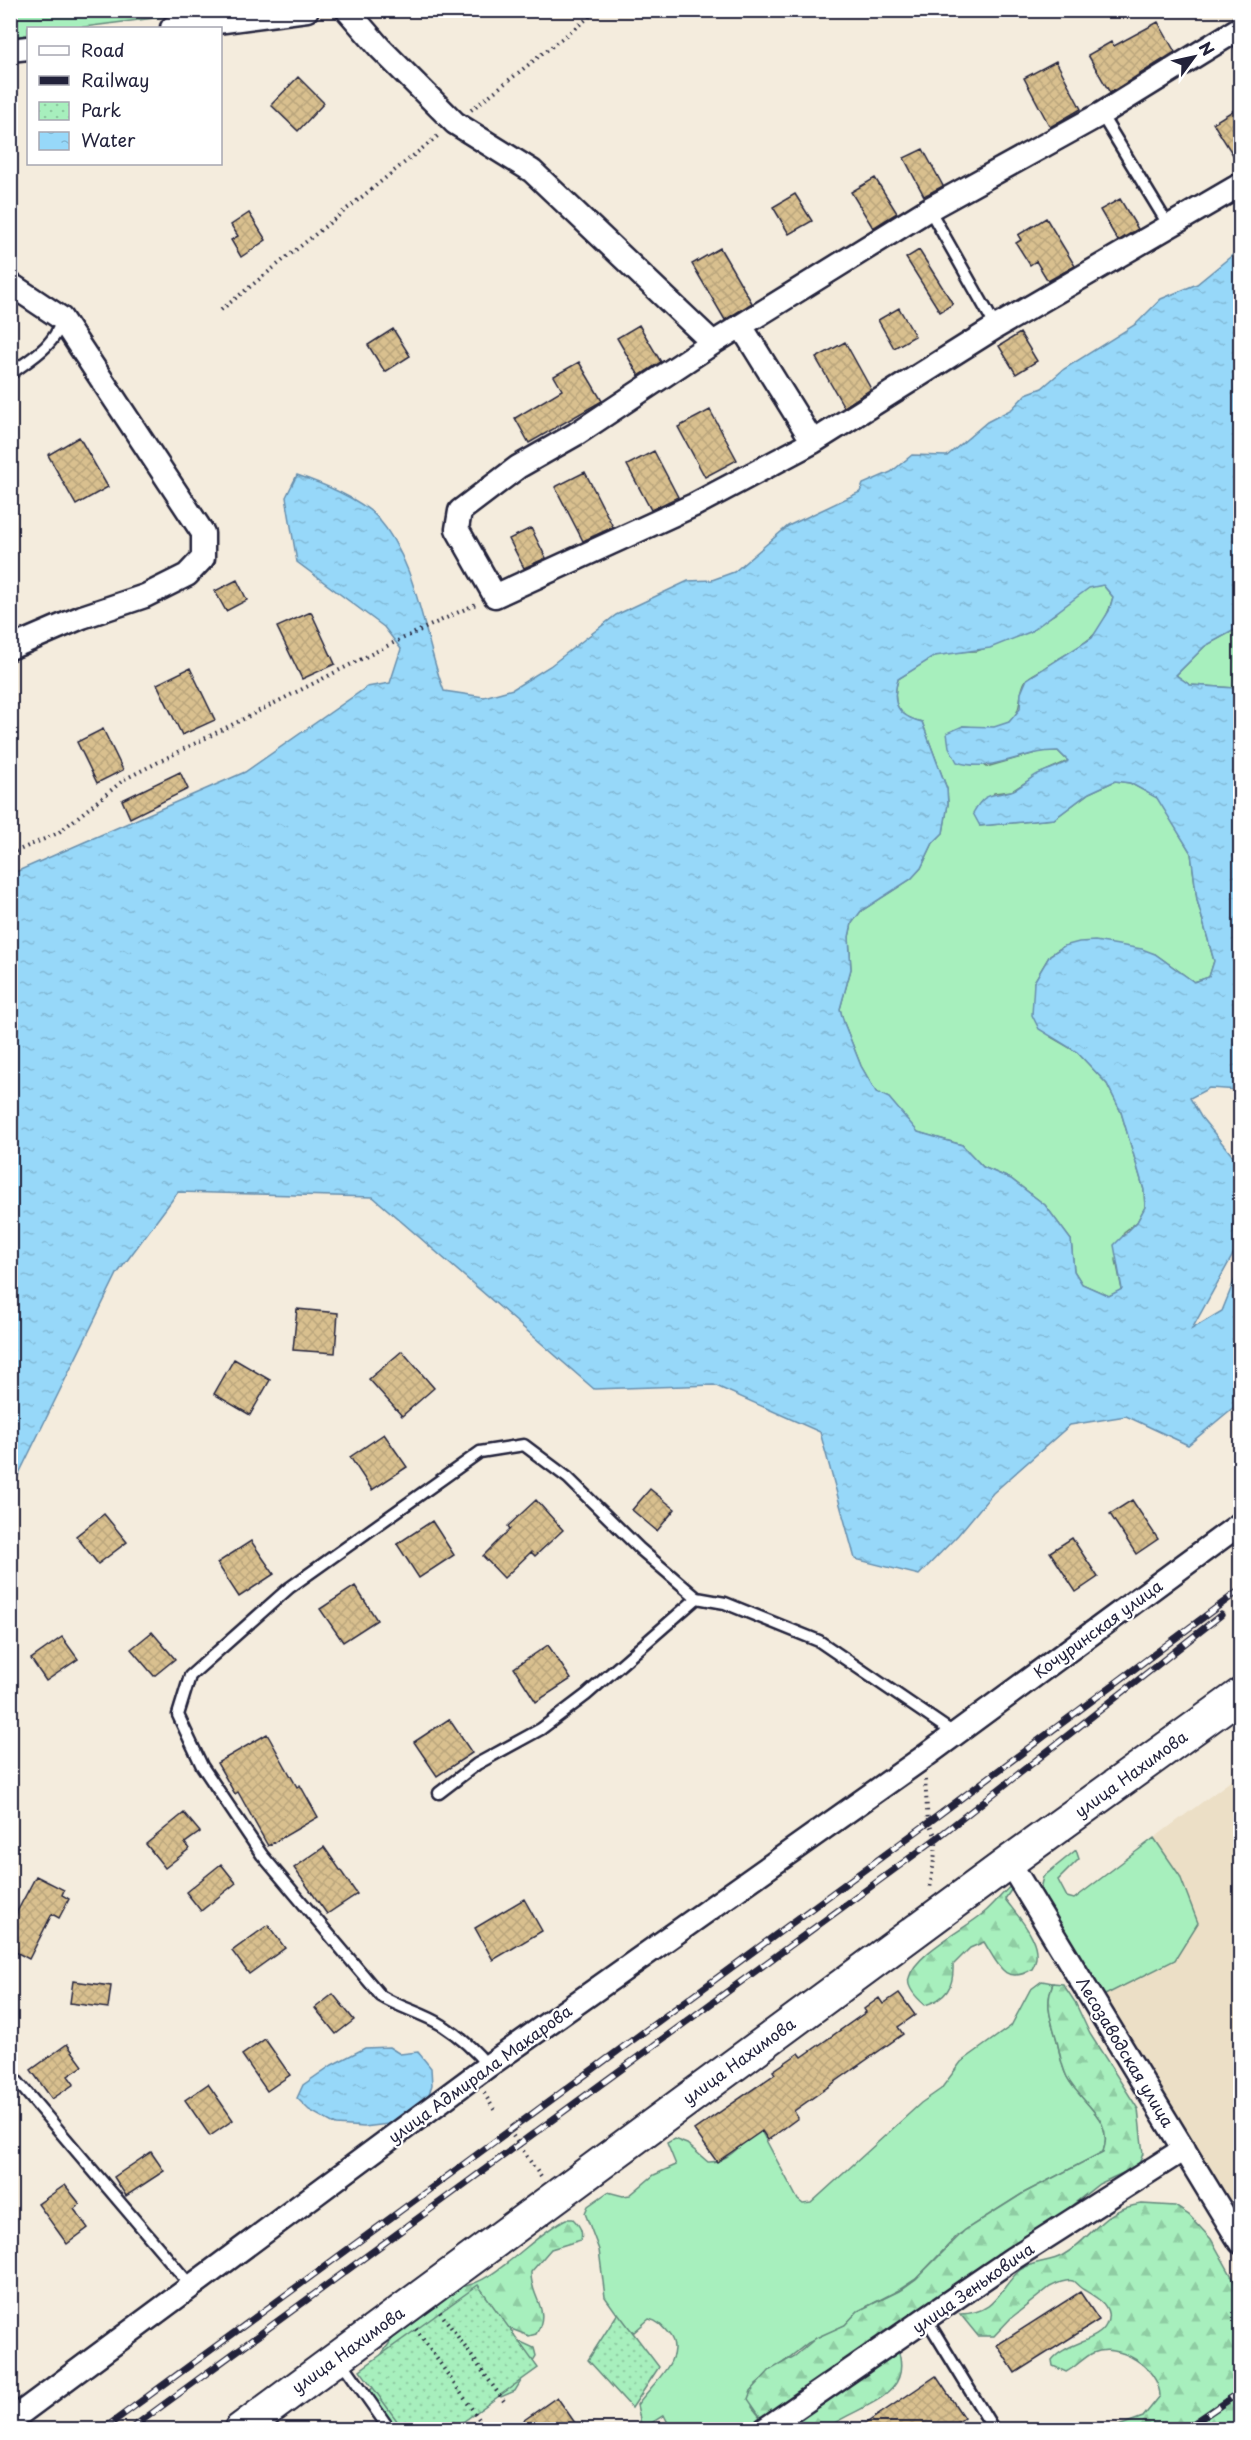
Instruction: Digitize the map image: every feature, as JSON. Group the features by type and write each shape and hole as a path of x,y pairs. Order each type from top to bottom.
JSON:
{"main road":[{"name":"улица Нахимова","path":"240,2430 1009,1862 1240,1695"}],"street":[{"path":"180,27 307,10"},
{"path":"347,10 380,48 455,123 532,171 713,343"},
{"path":"1240,28 1101,114 929,208 713,343 576,434 518,467 460,511 457,529 495,596 694,505 813,442 996,327 1240,185"},
{"path":"10,50 27,48"},
{"path":"10,284 61,318 203,533 202,558 187,575 145,596 82,617 10,648"},
{"path":"741,327 813,442"},
{"name":"Кочуринская улица","path":"955,1734 1240,1524"},
{"name":"улица Адмирала Макарова","path":"10,2421 488,2066 955,1734"},
{"name":"Лесозаводская улица","path":"1009,1862 1240,2242"},
{"name":"улица Зеньковича","path":"764,2430 927,2320 1012,2259 1184,2149"}],"lane":[{"path":"1101,114 1169,226"},
{"path":"929,208 996,327"},
{"path":"10,374 49,345 58,332 61,318"},
{"path":"488,2066 475,2050 440,2024 402,2009 381,1996 262,1855 202,1766 178,1715 190,1676 290,1588 480,1452 524,1445 568,1478 640,1549 697,1598 725,1603 819,1641 955,1734"},
{"path":"439,1793 477,1764 541,1729 586,1695 697,1598"},
{"path":"10,2073 192,2287"},
{"path":"927,2320 994,2430"},
{"path":"339,2357 390,2430"}],"path":[{"path":"221,310 598,10"},
{"path":"10,854 58,833 125,779 391,644 495,596"},
{"path":"924,1757 928,1823 937,1838 929,1899"},
{"path":"484,2094 495,2111"},
{"path":"513,2136 529,2162"},
{"path":"436,2307 506,2404"},
{"path":"412,2324 481,2422"}],"shaded area":[{"path":"1240,1774 1240,2227 1103,1996 1175,1961 1180,1876 1154,1838"}],"green space":[{"path":"11,10 209,11 84,27 27,27 27,35 11,37"},
{"path":"1103,585 1113,597 1102,625 1086,642 1027,679 1023,685 1019,708 1014,718 998,727 963,726 986,767 1043,751 1058,751 1068,761 1039,774 1012,791 994,793 980,826 1054,819 1089,793 1115,781 1130,783 1158,798 1191,853 1197,900 1214,961 1209,977 1194,982 1155,954 1112,945 1064,946 1050,955 1034,982 1051,1037 1077,1052 1107,1084 1121,1112 1144,1190 1145,1207 1137,1222 1124,1232 1116,1260 1122,1290 1109,1296 1082,1284 1074,1271 1071,1240 1045,1205 1011,1179 983,1167 962,1145 917,1132 889,1098 876,1092 861,1066 840,1009 851,969 849,937 852,923 861,911 911,879 921,868 933,843 943,833 948,804 947,789 922,722 907,716 898,707 895,695 898,679 934,656 948,652 977,651 1016,637 1055,614 1065,603 1089,587"},
{"path":"1240,627 1240,694 1235,688 1190,685 1176,675 1205,646"},
{"path":"1154,1838 1180,1876 1198,1923 1175,1960 1103,1996 1040,1889 1043,1877 1076,1850 1079,1859 1058,1880 1067,1897 1074,1899"},
{"path":"1019,1878 1005,1899 1033,1941 1036,1960 1032,1969 1022,1974 1008,1974 1002,1970 984,1942 970,1948 953,1965 952,1980 943,1996 925,2005 909,1986 909,1978 913,1969 931,1950 986,1911"},
{"path":"1042,1981 1053,1983 1049,1997 1049,2010 1063,2067 1073,2087 1101,2121 1105,2140 1103,2152 1022,2194 973,2225 957,2236 916,2279 858,2311 845,2325 808,2343 756,2384 752,2407 764,2422 731,2431 713,2425 698,2429 671,2429 664,2415 642,2429 637,2405 671,2361 674,2352 673,2342 664,2328 649,2319 634,2332 627,2328 605,2297 599,2250 585,2213 588,2206 608,2192 623,2196 630,2195 654,2175 676,2165 667,2143 674,2139 687,2144 708,2162 729,2155 759,2127 798,2200 803,2204 811,2203 921,2103 941,2089 961,2062 1011,2026 1030,1990"},
{"path":"1053,1983 1063,1984 1075,2002 1090,2034 1138,2109 1143,2154 1138,2166 1099,2184 1027,2241 969,2273 897,2347 901,2363 899,2376 884,2396 833,2424 831,2429 766,2429 764,2422 748,2399 751,2391 770,2370 795,2356 816,2338 845,2325 858,2311 899,2291 916,2279 965,2230 1022,2194 1103,2152 1105,2140 1101,2121 1073,2087 1063,2067 1049,2010 1049,1997"},
{"path":"1142,2204 1175,2206 1189,2215 1211,2239 1240,2291 1240,2429 1110,2429 1143,2417 1160,2396 1158,2385 1153,2376 1136,2359 1114,2351 1103,2350 1093,2353 1066,2372 1053,2366 1052,2360 1058,2354 1096,2335 1106,2325 1108,2319 1103,2303 1073,2281 1064,2281 1050,2287 1011,2318 994,2336 978,2336 960,2314 973,2313 990,2305 1020,2270 1063,2255 1116,2212"},
{"path":"566,2219 573,2219 577,2224 581,2231 581,2240 551,2249 531,2272 542,2317 536,2334 529,2336 506,2327 515,2344 521,2342 534,2348 536,2356 515,2391 501,2397 493,2393 414,2429 383,2429 372,2416 366,2397 373,2387 381,2355 400,2328 458,2287 485,2278 499,2269"},
{"path":"478,2285 538,2368 453,2429 403,2429 360,2370"},
{"path":"618,2313 659,2367 632,2408 588,2360"}],"water":[{"path":"1240,249 1240,627 1205,646 1176,675 1190,685 1235,688 1240,694 1240,1090 1209,1088 1190,1098 1201,1117 1240,1165 1240,1242 1192,1329 1222,1311 1235,1279 1240,1276 1240,1402 1188,1445 1126,1416 1070,1425 993,1493 958,1535 919,1575 855,1559 820,1432 714,1385 594,1389 373,1197 178,1192 117,1274 11,1490 11,874 245,772 367,687 390,683 401,649 384,627 297,562 286,497 297,475 351,498 377,517 391,535 411,578 444,691 484,697 513,689 550,666 616,615 688,581 712,580 734,572 788,526 860,492 863,484 891,472 912,455 947,456 987,422 1012,409 1026,394 1042,388 1064,369 1136,324 1161,299 1197,284","holes":["1103,585 1113,597 1109,611 1092,638 1027,679 1021,693 1020,709 1009,722 994,727 963,726 947,733 949,747 957,762 970,765 995,764 1032,754 1058,751 1068,761 1035,776 1014,790 985,798 973,813 980,826 1054,819 1089,793 1115,781 1130,783 1157,798 1191,853 1197,900 1214,961 1209,977 1194,982 1155,954 1142,949 1095,941 1064,946 1050,955 1034,982 1032,1015 1039,1029 1077,1052 1107,1084 1121,1112 1144,1190 1145,1207 1137,1222 1114,1245 1122,1289 1109,1296 1082,1284 1074,1271 1071,1240 1045,1205 1011,1179 983,1167 962,1145 918,1132 889,1098 876,1092 861,1066 840,1009 851,969 849,937 852,923 861,911 911,879 921,868 933,843 943,833 948,804 947,789 922,722 907,716 898,707 895,695 898,679 935,656 990,648 1030,632 1089,588"]},
{"path":"389,2047 400,2054 418,2052 431,2068 432,2085 426,2103 405,2122 364,2127 336,2125 309,2110 297,2098 303,2085 332,2065 365,2048"}],"building":[{"path":"1158,22 1175,52 1110,93 1088,55 1111,42 1114,46"},
{"path":"1056,61 1081,109 1050,127 1024,78"},
{"path":"298,77 324,103 298,131 271,105"},
{"path":"1234,110 1240,121 1240,166 1213,123"},
{"path":"923,149 943,186 924,196 904,158"},
{"path":"875,178 897,213 873,228 851,192"},
{"path":"795,194 812,221 789,234 773,207"},
{"path":"1120,199 1138,229 1118,241 1100,210"},
{"path":"249,213 266,240 241,257 231,240 238,236 231,225"},
{"path":"1046,218 1075,266 1048,281 1036,261 1030,265 1016,243 1021,240 1018,235"},
{"path":"720,248 752,303 725,320 692,264"},
{"path":"919,250 953,304 940,312 906,258"},
{"path":"899,308 915,336 894,348 878,320"},
{"path":"639,325 661,362 639,376 617,338"},
{"path":"393,329 410,356 385,372 368,345"},
{"path":"1020,333 1037,361 1016,374 999,346"},
{"path":"845,342 871,389 844,407 816,358"},
{"path":"579,362 602,401 529,443 515,418 562,390 554,376"},
{"path":"710,410 737,460 705,477 678,427"},
{"path":"79,437 108,487 76,505 48,455"},
{"path":"654,451 678,497 651,510 627,465"},
{"path":"585,472 613,527 583,541 555,487"},
{"path":"531,528 546,558 524,568 509,539"},
{"path":"237,580 247,600 226,611 215,591"},
{"path":"311,612 335,664 302,679 277,627"},
{"path":"190,668 215,720 182,735 157,684"},
{"path":"103,729 123,770 97,783 77,742"},
{"path":"180,772 188,789 130,818 122,800"},
{"path":"297,1309 338,1313 335,1353 293,1350"},
{"path":"402,1351 434,1388 402,1416 369,1379"},
{"path":"234,1359 270,1380 250,1415 214,1394"},
{"path":"384,1434 407,1467 372,1490 350,1457"},
{"path":"650,1489 675,1509 657,1531 632,1510"},
{"path":"536,1500 563,1530 535,1556 531,1552 504,1578 483,1556 510,1529 508,1526"},
{"path":"1132,1500 1158,1539 1136,1554 1110,1514"},
{"path":"104,1514 127,1542 98,1564 76,1536"},
{"path":"432,1521 454,1555 419,1578 397,1544"},
{"path":"1072,1538 1098,1577 1076,1592 1050,1552"},
{"path":"251,1541 274,1574 239,1597 217,1563"},
{"path":"355,1586 377,1620 343,1642 320,1609"},
{"path":"152,1632 175,1659 154,1676 131,1649"},
{"path":"62,1637 78,1659 46,1681 31,1659"},
{"path":"548,1645 571,1679 536,1702 514,1668"},
{"path":"449,1719 472,1753 437,1776 414,1742"},
{"path":"267,1734 297,1787 300,1785 318,1817 268,1846 238,1792 235,1794 217,1763"},
{"path":"184,1813 200,1832 185,1843 189,1849 165,1868 146,1844"},
{"path":"324,1847 357,1894 327,1914 294,1868"},
{"path":"221,1864 236,1883 201,1911 186,1892"},
{"path":"36,1876 64,1890 62,1895 69,1899 59,1918 52,1914 29,1959 10,1949 10,1925"},
{"path":"524,1899 542,1931 493,1960 475,1928"},
{"path":"268,1925 285,1948 249,1974 232,1951"},
{"path":"73,1981 111,1986 108,2008 70,2003"},
{"path":"899,1993 915,2015 898,2027 903,2034 794,2111 798,2118 768,2140 762,2131 717,2162 694,2130 775,2074 773,2071 799,2053 802,2057 866,2012 864,2009 879,1998 883,2004"},
{"path":"333,1994 354,2020 336,2034 315,2008"},
{"path":"265,2039 290,2075 267,2091 242,2055"},
{"path":"67,2044 83,2066 68,2076 74,2084 52,2099 31,2070"},
{"path":"208,2084 233,2120 210,2136 185,2100"},
{"path":"151,2152 164,2171 126,2196 114,2177"},
{"path":"65,2185 80,2204 74,2209 88,2228 67,2244 38,2204"},
{"path":"1080,2292 1099,2320 1015,2373 997,2345"},
{"path":"936,2376 964,2418 946,2430 856,2430"},
{"path":"557,2397 580,2430 510,2430"}],"railway":[{"path":"102,2430 928,1823 1240,1590"},
{"path":"129,2430 937,1838 1221,1615"},
{"path":"1184,2430 1240,2392"}]}
